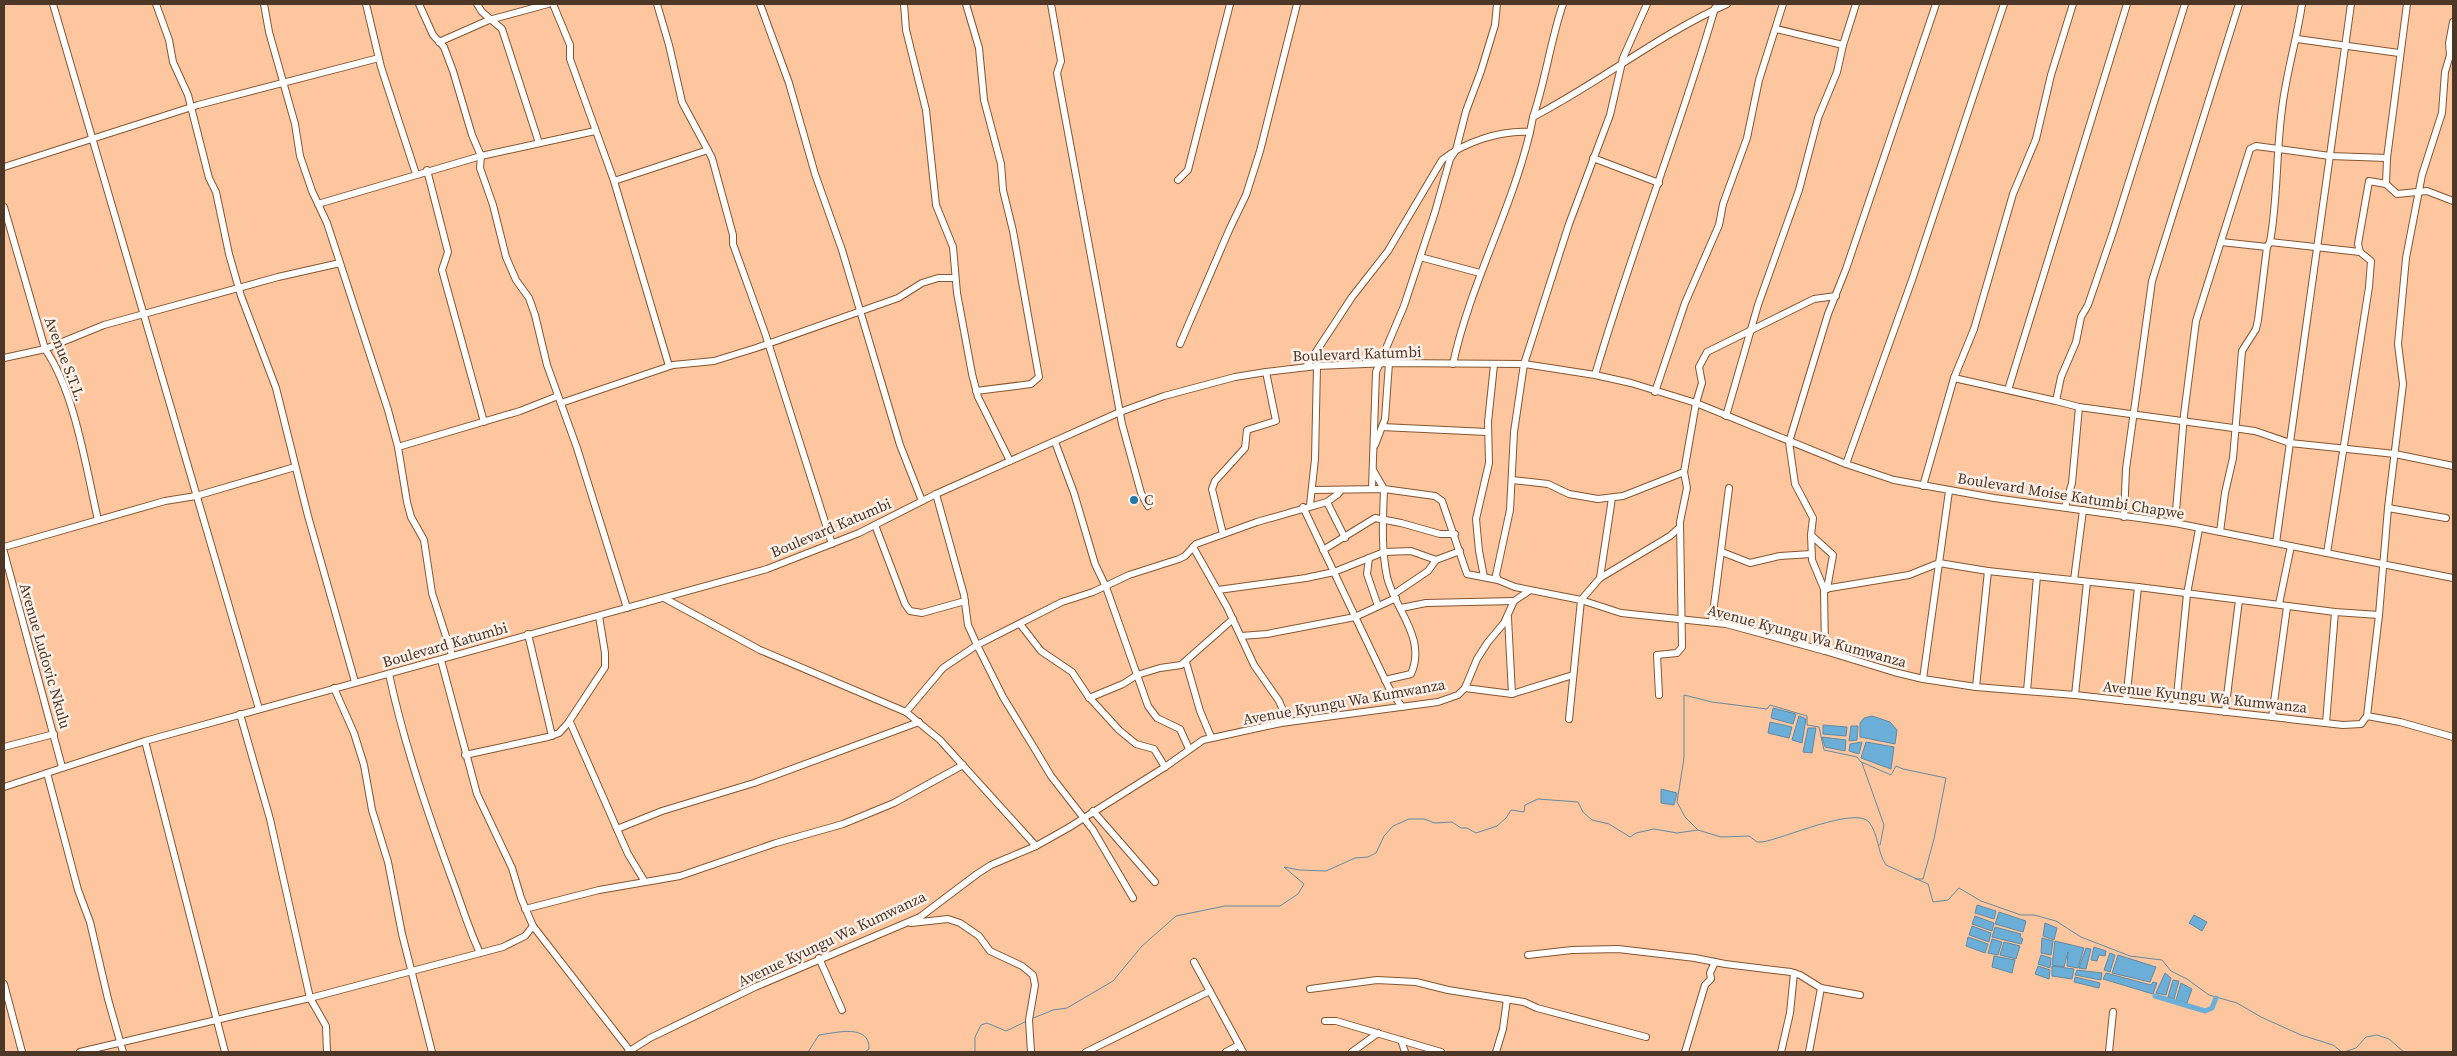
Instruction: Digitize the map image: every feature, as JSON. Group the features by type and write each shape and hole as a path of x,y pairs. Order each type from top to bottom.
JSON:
{"street":[{"path":"53,4 259,709"},
{"path":"156,4 169,40 173,62 186,90 209,178 216,192 229,254 239,288 276,388 295,467 355,682"},
{"path":"264,4 269,32 294,124 300,156 327,223 388,410 398,447 406,502 411,517 424,540 432,593 452,655"},
{"path":"366,4 379,58 416,174"},
{"path":"420,4 429,27 438,42 444,47 448,58 480,156 480,168 497,217 506,257 516,280 532,306 540,329 547,366 578,448 627,608"},
{"path":"477,4 489,20 502,29 539,143"},
{"path":"438,42 489,20 548,4"},
{"path":"553,4 570,45 570,59 594,131 614,181 670,366"},
{"path":"656,4 669,45 682,102 708,150 719,178 733,235 733,244 768,343 832,544"},
{"path":"760,4 794,97 815,174 842,250 900,446 922,501"},
{"path":"904,4 906,30 926,110 936,205 953,247 955,278 976,391 1010,461"},
{"path":"966,4 979,48 983,70 984,100 1001,164 1004,190 1039,377 1031,384 976,391"},
{"path":"1051,4 1060,61 1057,72 1120,412 1141,493 1148,506"},
{"path":"1178,180 1188,170 1230,4"},
{"path":"1180,344 1246,195 1260,151 1297,4"},
{"path":"1372,488 1374,387 1379,364 1404,306 1450,159 1456,150 1466,111 1482,71 1498,4"},
{"path":"1453,364 1460,335 1480,273 1518,174 1530,132 1532,117 1544,80 1545,64 1552,35 1563,4"},
{"path":"1498,580 1497,567 1510,510 1514,432 1524,364 1593,158 1614,102 1621,65 1630,39 1647,4"},
{"path":"1532,117 1570,98 1716,6 1727,4"},
{"path":"1655,392 1686,303 1719,225 1723,204 1747,138 1759,80 1783,4"},
{"path":"1726,416 1750,331 1799,190 1818,118 1837,72 1856,4"},
{"path":"1825,589 1811,554 1811,535 1814,518 1795,484 1789,442 1828,314 1836,296 1936,4"},
{"path":"1846,464 1912,280 2004,4"},
{"path":"1924,486 1954,378 1974,329 2013,194 2036,139 2051,75 2073,4"},
{"path":"2008,390 2126,4"},
{"path":"2056,401 2061,377 2076,342 2081,317 2088,305 2113,232 2185,4"},
{"path":"2124,517 2126,469 2152,281 2239,4"},
{"path":"2220,532 2225,493 2232,468 2242,351 2256,329 2258,320 2276,202 2282,108 2297,39 2302,4"},
{"path":"2276,543 2351,4"},
{"path":"2386,184 2387,158 2399,53 2407,4"},
{"path":"1595,375 1616,300 1659,183 1716,6"},
{"path":"2453,22 2448,43 2450,55 2445,72 2442,113 2418,193 2402,296 2398,352 2403,369 2403,384 2388,508 2379,615 2367,716 2400,722 2453,737"},
{"path":"1776,29 1843,45"},
{"path":"2297,39 2345,44 2399,53"},
{"path":"4,167 190,107 379,58"},
{"path":"318,204 427,170 480,156 594,131"},
{"path":"1306,367 1352,297 1388,251 1442,160 1456,150 1485,139 1516,131 1530,132"},
{"path":"2176,523 2184,422 2196,321 2250,149 2254,146 2330,156 2387,158"},
{"path":"614,181 708,150"},
{"path":"1593,158 1659,183"},
{"path":"427,170 448,252 442,270 484,422"},
{"path":"2360,252 2358,244 2369,181 2386,184 2397,194 2427,191 2437,193 2453,201"},
{"name":"Avenue S.T.L.","path":"4,207 45,349 58,366 67,393 98,520"},
{"path":"2221,242 2360,252 2371,261 2372,267 2327,553"},
{"path":"1420,257 1480,273"},
{"path":"4,358 45,349 104,325 340,263"},
{"path":"398,447 670,366 714,361 898,298 916,286 928,281 943,277 955,278"},
{"path":"1659,695 1658,654 1681,650 1680,527 1686,498 1684,472 1696,403 1702,383 1699,367 1704,354 1814,299 1836,296"},
{"path":"1373,448 1382,427 1389,363"},
{"name":"Boulevard Katumbi","path":"4,787 62,766 145,741 767,569 875,525 936,494 1120,412 1188,389 1266,372 1317,366 1389,363 1524,364 1595,375 1631,383 1655,392 1696,403"},
{"path":"1484,577 1478,551 1476,519 1489,463 1487,432 1494,365"},
{"path":"1317,366 1313,490 1307,506 1323,550 1385,680 1402,707"},
{"path":"1223,534 1213,497 1215,481 1245,448 1247,430 1276,420 1266,372"},
{"path":"1954,378 2079,407 2264,433 2290,443 2342,450 2395,454 2453,466"},
{"name":"Boulevard Moise Katumbi Chapwe","path":"1696,403 1789,442 1880,476 1949,490 2124,517 2176,523 2453,578"},
{"path":"2064,507 2072,483 2079,407"},
{"path":"1382,427 1487,432"},
{"path":"1054,442 1079,509 1095,564 1106,587 1151,712 1156,718 1180,729 1189,749"},
{"path":"4,547 165,501 196,496 295,467"},
{"path":"1373,470 1384,489 1382,520 1387,576 1412,633 1416,663 1408,677 1385,680"},
{"path":"1512,480 1548,484 1569,494 1598,499 1612,498 1684,472"},
{"path":"1241,636 1267,634 1356,617 1395,596 1428,571 1436,560 1460,551 1446,508 1442,501 1435,496 1372,488 1313,490"},
{"path":"1712,621 1729,488"},
{"path":"906,712 944,668 977,645 1062,602 1106,587 1129,575 1179,559 1193,547 1223,534 1307,506 1327,502 1341,490"},
{"path":"1923,678 1949,490"},
{"path":"936,494 965,601 968,625 977,645 1003,697 1032,746 1051,776 1084,817 1133,898"},
{"path":"1600,578 1612,498"},
{"path":"1327,502 1345,538"},
{"path":"2388,508 2446,518"},
{"path":"2074,580 2083,510"},
{"path":"1323,550 1345,538 1372,519 1440,534 1455,534"},
{"path":"875,525 902,598 910,612 922,613 965,601"},
{"path":"1569,719 1581,600 1600,578 1670,536 1680,527"},
{"path":"2176,706 2187,594 2199,529"},
{"path":"1811,535 1833,555 1825,589 1825,650"},
{"path":"1670,536 1681,536"},
{"path":"2279,604 2291,546"},
{"path":"1193,547 1233,619 1254,665 1279,701 1288,722"},
{"path":"1218,590 1306,578 1334,572 1384,552 1411,551 1436,560"},
{"name":"Avenue Kyungu Wa Kumwanza","path":"1460,551 1467,574 1498,580 1529,591 1581,600 1621,614 1712,621 1825,650 1894,672 1923,678 1976,687 2075,695 2326,723 2360,724 2367,716"},
{"name":"Avenue Ludovic Nkulu","path":"4,552 62,766"},
{"path":"1722,552 1750,564 1780,556 1811,554"},
{"path":"1369,558 1367,574 1378,606"},
{"path":"1825,589 1909,576 1939,563 1988,571 2279,604 2287,607 2379,615"},
{"path":"1976,687 1988,571"},
{"path":"2027,691 2037,576"},
{"path":"2075,695 2087,582"},
{"path":"2126,701 2138,587"},
{"path":"1401,608 1432,603 1514,602 1529,591"},
{"path":"664,598 760,650 906,712 933,733 1036,846"},
{"path":"2225,712 2239,600"},
{"name":"Avenue Kyungu Wa Kumwanza","path":"629,1052 650,1038 819,958 930,911 991,865 1036,846 1211,737 1288,722 1402,707 1450,698 1465,688 1477,659 1508,617 1514,602"},
{"path":"2272,717 2287,607"},
{"path":"2326,723 2335,612"},
{"path":"465,755 552,736 559,733 570,722 605,667 606,653 599,616"},
{"path":"1508,617 1512,694"},
{"path":"1089,698 1137,676 1186,662 1233,619"},
{"path":"1020,624 1041,651 1072,672 1089,698 1119,730 1136,744 1154,748 1165,767"},
{"path":"528,634 552,736"},
{"path":"440,660 477,794 512,868 525,909 533,926 629,1052"},
{"path":"1186,662 1200,711 1211,737"},
{"path":"389,674 404,734 438,839 480,953"},
{"path":"1465,688 1512,694 1573,675"},
{"path":"334,688 356,740 364,765 372,810 388,862 411,970 432,1052"},
{"path":"240,714 270,819 310,998 326,1026 327,1052"},
{"path":"570,722 628,854 645,882"},
{"path":"617,829 662,811 770,777 919,722"},
{"path":"4,746 54,734"},
{"path":"145,741 225,1052"},
{"path":"525,909 599,890 680,876 776,843 850,822 900,800 963,765"},
{"path":"47,772 78,890 90,922 116,1033 122,1042 123,1052"},
{"path":"1093,811 1155,882"},
{"path":"900,925 948,919 954,921 974,933 990,951 1022,966 1033,975 1035,985 1029,1020 1031,1052"},
{"path":"80,1052 217,1018 310,998 503,947 525,936 533,926"},
{"path":"1528,954 1572,950 1618,949 1695,958 1794,973 1821,988 1860,995"},
{"path":"819,958 842,1010"},
{"path":"1194,962 1243,1052"},
{"path":"1685,1052 1705,985 1711,979 1710,972 1715,962"},
{"path":"1781,1052 1790,1013 1794,973"},
{"path":"1310,989 1377,980 1416,982 1448,990 1524,1002 1537,1008 1646,1038"},
{"path":"4,984 22,1052"},
{"path":"1809,1052 1821,988"},
{"path":"1086,1052 1210,991"},
{"path":"1496,1052 1503,1029 1507,999"},
{"path":"2109,1052 2114,1012"},
{"path":"1325,1021 1336,1021 1441,1052"},
{"path":"1352,1052 1378,1033"},
{"path":"1401,1040 1405,1052"},
{"path":"1226,1052 1239,1045"}],"water":[{"path":"1773,708 1796,714 1793,724 1771,718"},
{"path":"1799,716 1806,719 1802,743 1792,740"},
{"path":"1872,716 1890,722 1897,730 1895,744 1860,737 1860,723 1864,718"},
{"path":"1770,722 1792,727 1789,738 1768,733"},
{"path":"1823,725 1847,727 1846,736 1823,734"},
{"path":"1851,726 1858,726 1857,740 1849,741"},
{"path":"1808,728 1816,728 1812,753 1803,752"},
{"path":"1822,737 1846,740 1845,751 1825,747"},
{"path":"1862,742 1859,754 1849,751 1850,744"},
{"path":"1866,742 1894,747 1891,769 1861,758"},
{"path":"1661,789 1677,793 1674,805 1661,803"},
{"path":"1977,905 1996,911 1994,919 1975,913"},
{"path":"1999,912 2026,921 2023,932 1995,924"},
{"path":"2194,915 2207,922 2202,931 2189,923"},
{"path":"1975,916 1994,923 1992,931 1972,924"},
{"path":"2045,923 2057,928 2054,940 2043,936"},
{"path":"1972,926 1991,933 1989,942 1969,935"},
{"path":"1995,927 2021,934 2020,937 2023,939 2021,944 1992,937"},
{"path":"1968,937 1988,944 1985,953 1966,946"},
{"path":"2042,938 2053,941 2051,955 2041,953"},
{"path":"1992,939 2002,942 1998,955 1988,953"},
{"path":"2055,941 2084,948 2078,968 2067,966 2068,952 2064,967 2052,965"},
{"path":"2004,942 2020,946 2016,959 2000,955"},
{"path":"2094,947 2106,951 2105,956 2099,955 2097,961 2091,960"},
{"path":"2086,948 2091,949 2086,969 2079,968"},
{"path":"2110,953 2115,955 2110,972 2104,970"},
{"path":"2041,955 2051,958 2050,968 2038,964"},
{"path":"2118,955 2156,967 2150,982 2112,973"},
{"path":"1994,956 2015,960 2012,973 1992,967"},
{"path":"2038,966 2050,970 2049,979 2035,974"},
{"path":"2052,966 2074,969 2072,979 2052,976"},
{"path":"2077,970 2102,973 2101,980 2075,975"},
{"path":"2106,973 2151,985 2153,982 2157,983 2153,994 2103,979"},
{"path":"2165,973 2171,978 2166,995 2156,993"},
{"path":"2075,977 2100,983 2099,988 2074,982"},
{"path":"2173,980 2179,981 2174,999 2168,997"},
{"path":"2181,983 2192,989 2187,1003 2176,1000"}],"waterway":[{"path":"1698,830 1685,817 1677,802 1684,758 1684,695 1712,702 1767,709 1770,705 1807,716 1807,725 1819,727 1824,750 1857,757 1861,762 1891,775 1896,766 1946,778 1934,839 1923,879 1915,879"},
{"path":"1862,763 1884,825 1880,845"},
{"path":"1031,1019 1053,1010 1067,1008 1113,981 1142,946 1176,916 1225,906 1280,906 1298,894 1304,884 1284,867 1299,870 1326,871 1355,858 1368,857 1376,853 1384,836 1393,826 1409,819 1424,819 1435,823 1452,822 1461,828 1467,828 1476,833 1497,826 1506,818 1511,810 1524,812 1525,805 1538,799 1578,802 1583,812 1592,820 1609,824 1630,837 1636,833 1654,829 1677,833 1698,830 1721,837 1749,836 1757,842 1762,842 1818,825 1849,818 1861,818 1869,822 1872,827 1886,865 1928,884 1933,902 1948,900 1959,888 1981,901 2021,915 2034,915 2056,921 2081,937 2130,956 2162,960 2171,971 2187,979 2209,995 2237,1003 2261,1017 2301,1035 2333,1045 2342,1052"},
{"path":"2155,996 2205,1011 2212,1008 2216,998"},
{"path":"975,1052 975,1037 981,1025 987,1023 1006,1031 1027,1021"},
{"path":"808,1052 819,1035 842,1032 858,1033 864,1036 868,1041 869,1049 865,1052"},
{"path":"2344,1052 2356,1048 2366,1037 2377,1035 2389,1039 2404,1052"}],"place":[{"name":"C","path":"1134,500"}]}
